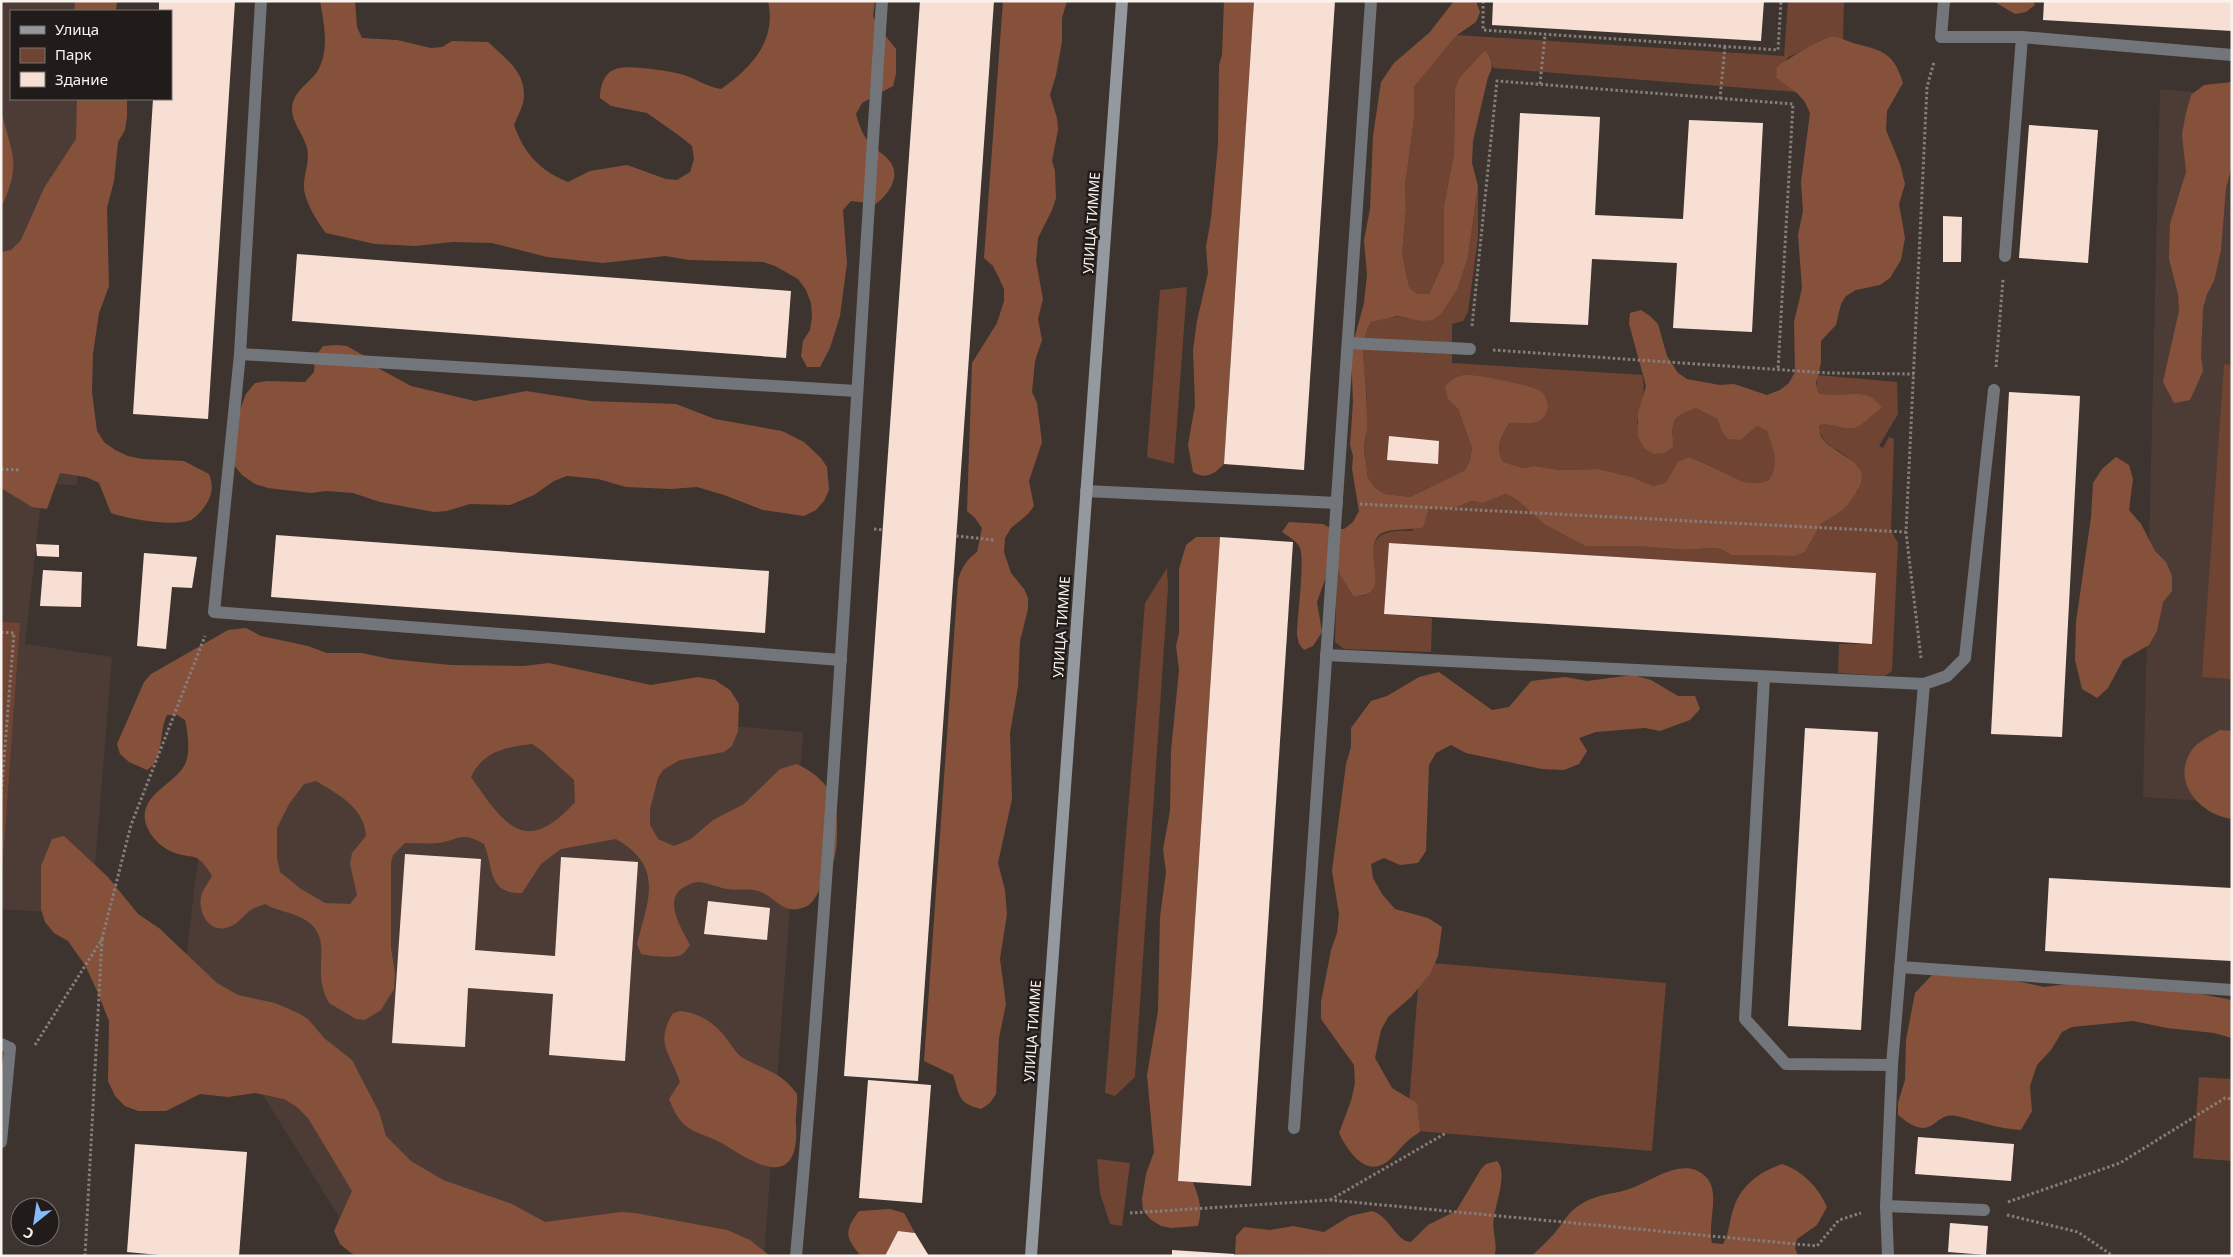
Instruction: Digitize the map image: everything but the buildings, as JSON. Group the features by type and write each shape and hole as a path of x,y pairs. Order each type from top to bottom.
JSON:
{"main road":[{"name":"УЛИЦА ТИММЕ","path":"1031,1256 1122,1"}],"lane":[{"path":"261,1 240,354 214,612 841,660"},
{"path":"796,1256 841,660 856,391 882,1"},
{"path":"1294,1128 1371,1"},
{"path":"1944,1 1941,37 2022,37 2232,55"},
{"path":"2005,256 2022,37"},
{"path":"1348,343 1470,349"},
{"path":"240,354 856,391"},
{"path":"1326,655 1764,678 1924,684 1947,676 1965,658 1994,390"},
{"path":"1086,491 1337,503"},
{"path":"1764,678 1745,1019 1786,1064 1892,1065"},
{"path":"1888,1256 1886,1206 1892,1065 1924,684"},
{"path":"1900,967 2232,990"},
{"path":"1,1044 10,1048 1,1142"},
{"path":"1886,1206 1984,1210"}],"path":[{"path":"1483,1 1483,30 1778,50 1781,1"},
{"path":"1540,84 1545,35"},
{"path":"1924,684 1906,532 1927,87 1941,37"},
{"path":"1720,99 1725,46"},
{"path":"1778,370 1793,104 1497,81 1470,349 1778,370 1828,373 1914,374"},
{"path":"1994,390 2005,256"},
{"path":"1,469 20,470"},
{"path":"1337,503 1906,532"},
{"path":"956,536 994,540"},
{"path":"85,1256 102,939 131,825 214,612"},
{"path":"1,632 14,633 1,797"},
{"path":"33,1048 102,939"},
{"path":"1984,1210 2120,1163 2225,1098 2232,1099"},
{"path":"1330,1200 1446,1133"},
{"path":"1130,1213 1330,1200 1817,1246 1838,1220 1886,1206"},
{"path":"1984,1210 2078,1232 2113,1256"}],"shaded area":[{"path":"1,1 107,1 107,10 10,10 10,100 101,100 77,485 43,484 25,644 112,657 91,915 1,909"},
{"path":"75,1 117,1 116,10 74,10"},
{"path":"320,1 355,1 357,27 362,38 397,40 431,48 442,47 452,41 488,42 509,61 523,84 523,103 514,125 523,144 541,167 568,182 590,171 627,165 666,179 677,180 690,172 694,159 692,146 647,113 611,106 600,98 604,80 610,72 625,67 652,69 684,75 711,87 721,89 742,72 759,52 765,41 769,29 768,1 875,1 873,16 877,25 896,49 896,74 893,86 862,103 856,114 868,142 892,164 894,177 890,189 876,204 851,201 843,210 847,263 840,316 830,348 820,367 807,367 801,356 803,341 810,330 812,317 811,303 806,290 798,279 775,266 763,262 689,260 665,256 603,263 547,257 492,243 453,242 415,246 375,244 326,233 308,204 304,191 308,158 307,148 294,120 292,108 295,97 317,72 324,55 325,37"},
{"path":"1003,1 1067,1 1062,18 1062,42 1050,95 1057,118 1058,130 1052,161 1055,171 1056,198 1038,238 1036,261 1043,299 1038,319 1042,340 1035,361 1032,392 1037,403 1042,442 1029,481 1034,506 1028,514 1011,528 1005,538 1004,552 1011,573 1024,589 1028,598 1028,609 1020,641 1018,687 1010,733 1012,799 998,863 1005,890 1007,914 1000,959 1006,1004 999,1038 996,1094 990,1103 981,1109 963,1101 953,1075 924,1061 958,580 965,564 977,552 982,528 967,511 972,363 997,323 1004,301 1004,289 999,278 993,266 984,258"},
{"path":"1224,1 1254,1 1224,464 1210,475 1202,476 1193,472 1188,445 1195,405 1193,350 1197,321 1208,273 1206,247 1211,218 1218,144 1219,65 1222,55"},
{"path":"1454,1 1476,1 1480,12 1476,22 1457,35 1414,87 1414,119 1405,186 1406,210 1402,253 1409,287 1417,294 1429,294 1444,261 1444,206 1454,154 1455,90 1459,78 1485,50 1490,57 1492,66 1473,141 1472,163 1478,186 1468,257 1458,288 1441,314 1432,320 1421,321 1397,316 1371,322 1367,331 1363,348 1367,416 1364,453 1367,476 1375,488 1385,494 1410,497 1465,470 1470,460 1472,448 1458,409 1448,399 1445,386 1456,378 1465,375 1491,378 1526,386 1540,391 1547,400 1547,410 1543,418 1533,423 1509,423 1501,438 1499,447 1503,462 1523,468 1535,466 1560,470 1598,469 1632,477 1653,486 1665,483 1678,462 1690,457 1744,482 1759,483 1769,480 1775,461 1767,431 1757,426 1741,440 1728,439 1721,430 1717,419 1696,408 1677,417 1673,425 1673,446 1665,453 1655,454 1645,449 1638,437 1638,412 1646,386 1629,324 1630,313 1641,310 1658,324 1667,356 1678,373 1687,379 1720,385 1734,384 1767,395 1780,390 1789,383 1795,372 1794,322 1802,288 1798,235 1803,211 1801,182 1810,113 1805,102 1797,93 1776,78 1777,67 1803,50 1831,37 1840,38 1885,54 1895,65 1903,83 1887,111 1886,130 1900,164 1905,184 1899,204 1905,238 1901,260 1890,278 1880,285 1856,290 1846,296 1841,304 1836,325 1821,341 1821,363 1816,383 1818,393 1826,395 1861,395 1876,401 1882,408 1855,428 1819,425 1821,437 1827,444 1855,463 1862,473 1861,484 1843,510 1821,524 1805,552 1795,556 1731,555 1721,549 1709,548 1685,550 1637,546 1585,546 1544,524 1517,500 1506,494 1483,503 1472,501 1451,509 1429,508 1423,527 1387,531 1378,536 1374,544 1373,554 1375,583 1372,590 1365,595 1353,596 1337,569 1327,574 1317,602 1322,632 1313,646 1304,650 1299,644 1297,635 1301,576 1300,548 1297,543 1282,532 1289,522 1323,524 1332,529 1344,529 1353,522 1359,511 1350,445 1353,402 1351,351 1364,303 1367,275 1364,240 1370,209 1373,136 1381,82 1394,63 1430,32"},
{"path":"1993,1 2034,1 2035,5 2026,12 2015,14"},
{"path":"2232,82 2232,166 2226,188 2221,250 2214,281 2207,294 2203,308 2201,356 2203,371 2190,400 2174,403 2163,382 2179,311 2178,294 2169,259 2170,224 2186,172 2182,134 2191,95 2204,85"},
{"path":"2160,89 2232,96 2232,803 2143,797"},
{"path":"77,100 127,100 125,130 118,142 114,181 107,208 109,286 99,313 93,354 92,392 97,431 104,442 128,456 142,459 184,461 209,474 212,486 210,496 202,510 191,520 174,523 139,520 111,513 99,483 86,477 60,473 47,509 32,507 1,488 1,252 11,250 21,240 44,188 76,139"},
{"path":"1,109 11,148 13,168 12,179 1,208"},
{"path":"323,346 347,346 368,358 378,368 411,386 475,401 526,391 591,401 676,404 715,419 782,431 804,442 821,458 827,467 829,490 824,501 816,510 804,516 763,510 697,487 671,489 626,487 598,479 567,476 554,481 534,495 510,505 470,504 447,511 434,512 380,502 353,493 326,491 311,493 268,488 255,484 242,475 233,464 235,422 246,394 255,383 267,381 305,382 314,372 315,357"},
{"path":"2116,457 2129,465 2133,479 2129,510 2141,524 2155,551 2166,562 2172,576 2172,591 2163,602 2157,631 2149,645 2123,660 2108,688 2097,698 2082,689 2075,660 2076,622 2091,517 2093,483 2102,469"},
{"path":"1196,537 1220,537 1178,1181 1193,1182 1199,1198 1200,1214 1198,1226 1171,1228 1161,1226 1150,1219 1143,1210 1142,1199 1146,1174 1154,1152 1147,1075 1158,1011 1160,917 1166,872 1163,849 1170,811 1171,751 1179,670 1176,646 1179,633 1179,569 1186,545"},
{"path":"246,628 261,636 308,646 327,653 362,653 390,659 451,665 523,666 549,663 651,685 698,677 715,680 730,690 739,704 738,731 732,746 724,752 680,760 663,770 658,778 650,809 650,825 658,839 674,846 691,839 713,820 744,804 780,769 797,764 816,776 829,790 833,798 837,830 836,852 833,863 814,900 805,907 797,909 785,907 764,893 754,890 728,889 698,882 684,887 675,899 674,907 679,923 690,945 680,955 665,957 641,954 637,944 648,899 647,873 642,861 616,839 561,849 541,864 522,893 511,892 497,884 484,844 477,840 461,837 438,843 405,843 393,855 391,863 391,948 395,973 394,989 381,1010 365,1020 356,1019 327,1000 322,981 320,939 313,926 302,918 265,904 248,912 236,924 229,927 222,929 210,925 201,907 202,893 212,876 209,871 197,858 169,851 158,843 150,832 145,820 145,811 149,802 154,795 176,776 186,762 188,741 185,720 177,715 167,715 159,753 153,765 147,770 129,762 120,754 117,744 144,682 151,674 228,630","holes":["532,744 574,780 575,802 558,819 542,828 529,831 517,828 505,820 494,809 471,777 482,761 496,752","316,781 349,803 361,817 364,826 366,836 352,853 350,864 357,895 350,904 325,903 301,889 280,872 277,858 277,828 289,804 304,784"]},
{"path":"1439,672 1492,710 1509,707 1531,681 1565,677 1587,681 1633,675 1651,680 1678,696 1695,696 1700,709 1690,720 1660,731 1645,728 1596,732 1579,738 1587,751 1579,764 1564,770 1542,769 1466,753 1451,745 1436,753 1429,765 1426,851 1418,863 1400,865 1384,858 1371,864 1373,878 1382,894 1395,909 1428,918 1442,927 1438,956 1430,974 1411,997 1388,1017 1381,1030 1375,1058 1392,1088 1417,1103 1420,1132 1406,1142 1388,1161 1380,1166 1372,1167 1365,1165 1352,1154 1339,1133 1351,1101 1355,1083 1354,1065 1321,1019 1321,1002 1331,950 1337,933 1339,914 1332,871 1346,764 1351,747 1351,728 1371,701 1387,696 1419,677"},
{"path":"218,685 803,732 764,1256 495,1256 356,1244 185,970"},
{"path":"2220,730 2232,731 2232,819 2209,811 2199,804 2192,795 2184,773 2186,762 2194,747"},
{"path":"64,836 108,877 138,914 159,928 217,983 238,995 275,1003 298,1013 308,1019 324,1038 352,1060 379,1112 386,1136 411,1161 443,1180 512,1204 545,1222 621,1212 635,1213 727,1230 750,1240 770,1256 355,1256 340,1244 334,1231 352,1191 308,1118 297,1107 284,1099 255,1093 228,1097 200,1094 166,1111 138,1111 125,1106 115,1096 108,1081 109,1021 85,965 68,941 54,933 45,922 41,909 41,866 52,839"},
{"path":"1932,975 2003,978 2044,987 2080,982 2165,987 2232,1000 2232,1038 2214,1033 2167,1028 2133,1021 2072,1027 2062,1032 2051,1050 2037,1065 2030,1086 2032,1111 2021,1130 2004,1128 1956,1116 1948,1116 1926,1128 1919,1128 1898,1115 1898,1103 1905,1080 1906,1040 1915,993"},
{"path":"681,1011 700,1016 712,1023 740,1056 785,1080 797,1094 795,1147 790,1160 786,1164 779,1167 771,1167 759,1164 725,1145 692,1130 680,1120 669,1099 680,1082 664,1041 667,1024 673,1013"},
{"path":"1497,1161 1500,1166 1501,1179 1493,1222 1496,1248 1494,1256 1235,1254 1236,1236 1244,1227 1270,1230 1293,1226 1324,1232 1350,1216 1372,1211 1384,1218 1401,1238 1411,1242 1428,1225 1456,1211 1481,1169 1486,1164"},
{"path":"1782,1164 1803,1175 1814,1186 1827,1207 1817,1225 1797,1239 1795,1248 1798,1256 1532,1256 1555,1233 1570,1213 1585,1202 1598,1196 1632,1188 1669,1171 1689,1168 1698,1171 1710,1183 1713,1191 1712,1243 1723,1244 1737,1199 1747,1185 1759,1175"},
{"path":"890,1209 904,1213 915,1233 898,1231 885,1256 861,1256 849,1239 848,1234 854,1218 859,1211"}],"green space":[{"path":"1788,1 1844,1 1843,39 1832,37 1788,57 1776,78 1797,92 1493,68 1491,58 1485,50 1459,78 1455,90 1454,154 1444,206 1444,261 1429,294 1417,294 1409,287 1402,253 1406,210 1405,186 1414,119 1414,87 1457,35 1784,56"},
{"path":"1478,186 1478,238 1468,312 1463,321 1452,324 1452,363 1642,375 1644,387 1637,424 1673,436 1675,421 1678,417 1696,408 1717,419 1721,430 1741,440 1757,426 1767,431 1774,450 1774,467 1769,480 1759,483 1744,482 1690,457 1671,473 1665,483 1653,486 1632,477 1598,469 1560,470 1535,466 1523,468 1503,462 1499,447 1501,438 1509,423 1532,423 1515,384 1466,375 1448,399 1458,409 1472,448 1470,460 1465,470 1410,497 1385,494 1375,488 1367,476 1364,453 1367,413 1363,353 1364,338 1371,322 1395,317 1409,319 1458,288 1468,257"},
{"path":"1187,287 1174,464 1147,457 1160,290"},
{"path":"2224,364 2232,365 2232,679 2202,677"},
{"path":"1817,375 1897,382 1898,414 1879,446 1883,448 1889,437 1894,439 1891,531 1898,543 1892,671 1885,676 1838,673 1839,644 1872,644 1876,573 1389,543 1384,614 1432,618 1431,652 1344,649 1335,642 1337,568 1353,596 1364,596 1373,590 1373,554 1374,545 1378,538 1384,534 1396,531 1412,531 1429,507 1451,509 1472,501 1483,503 1506,494 1517,500 1544,524 1585,546 1637,546 1685,550 1709,548 1721,549 1731,555 1795,556 1805,552 1821,524 1843,510 1861,484 1851,461 1825,441 1820,432 1819,425 1855,428 1882,408 1851,394 1828,396 1817,393"},
{"path":"1167,568 1168,588 1135,1077 1115,1096 1105,1093 1145,603"},
{"path":"1,622 20,623 1,887"},
{"path":"1420,962 1666,983 1652,1151 1407,1130"},
{"path":"2199,1077 2232,1079 2232,1161 2193,1158"},
{"path":"1097,1159 1130,1163 1122,1226 1110,1224 1100,1193"}]}
